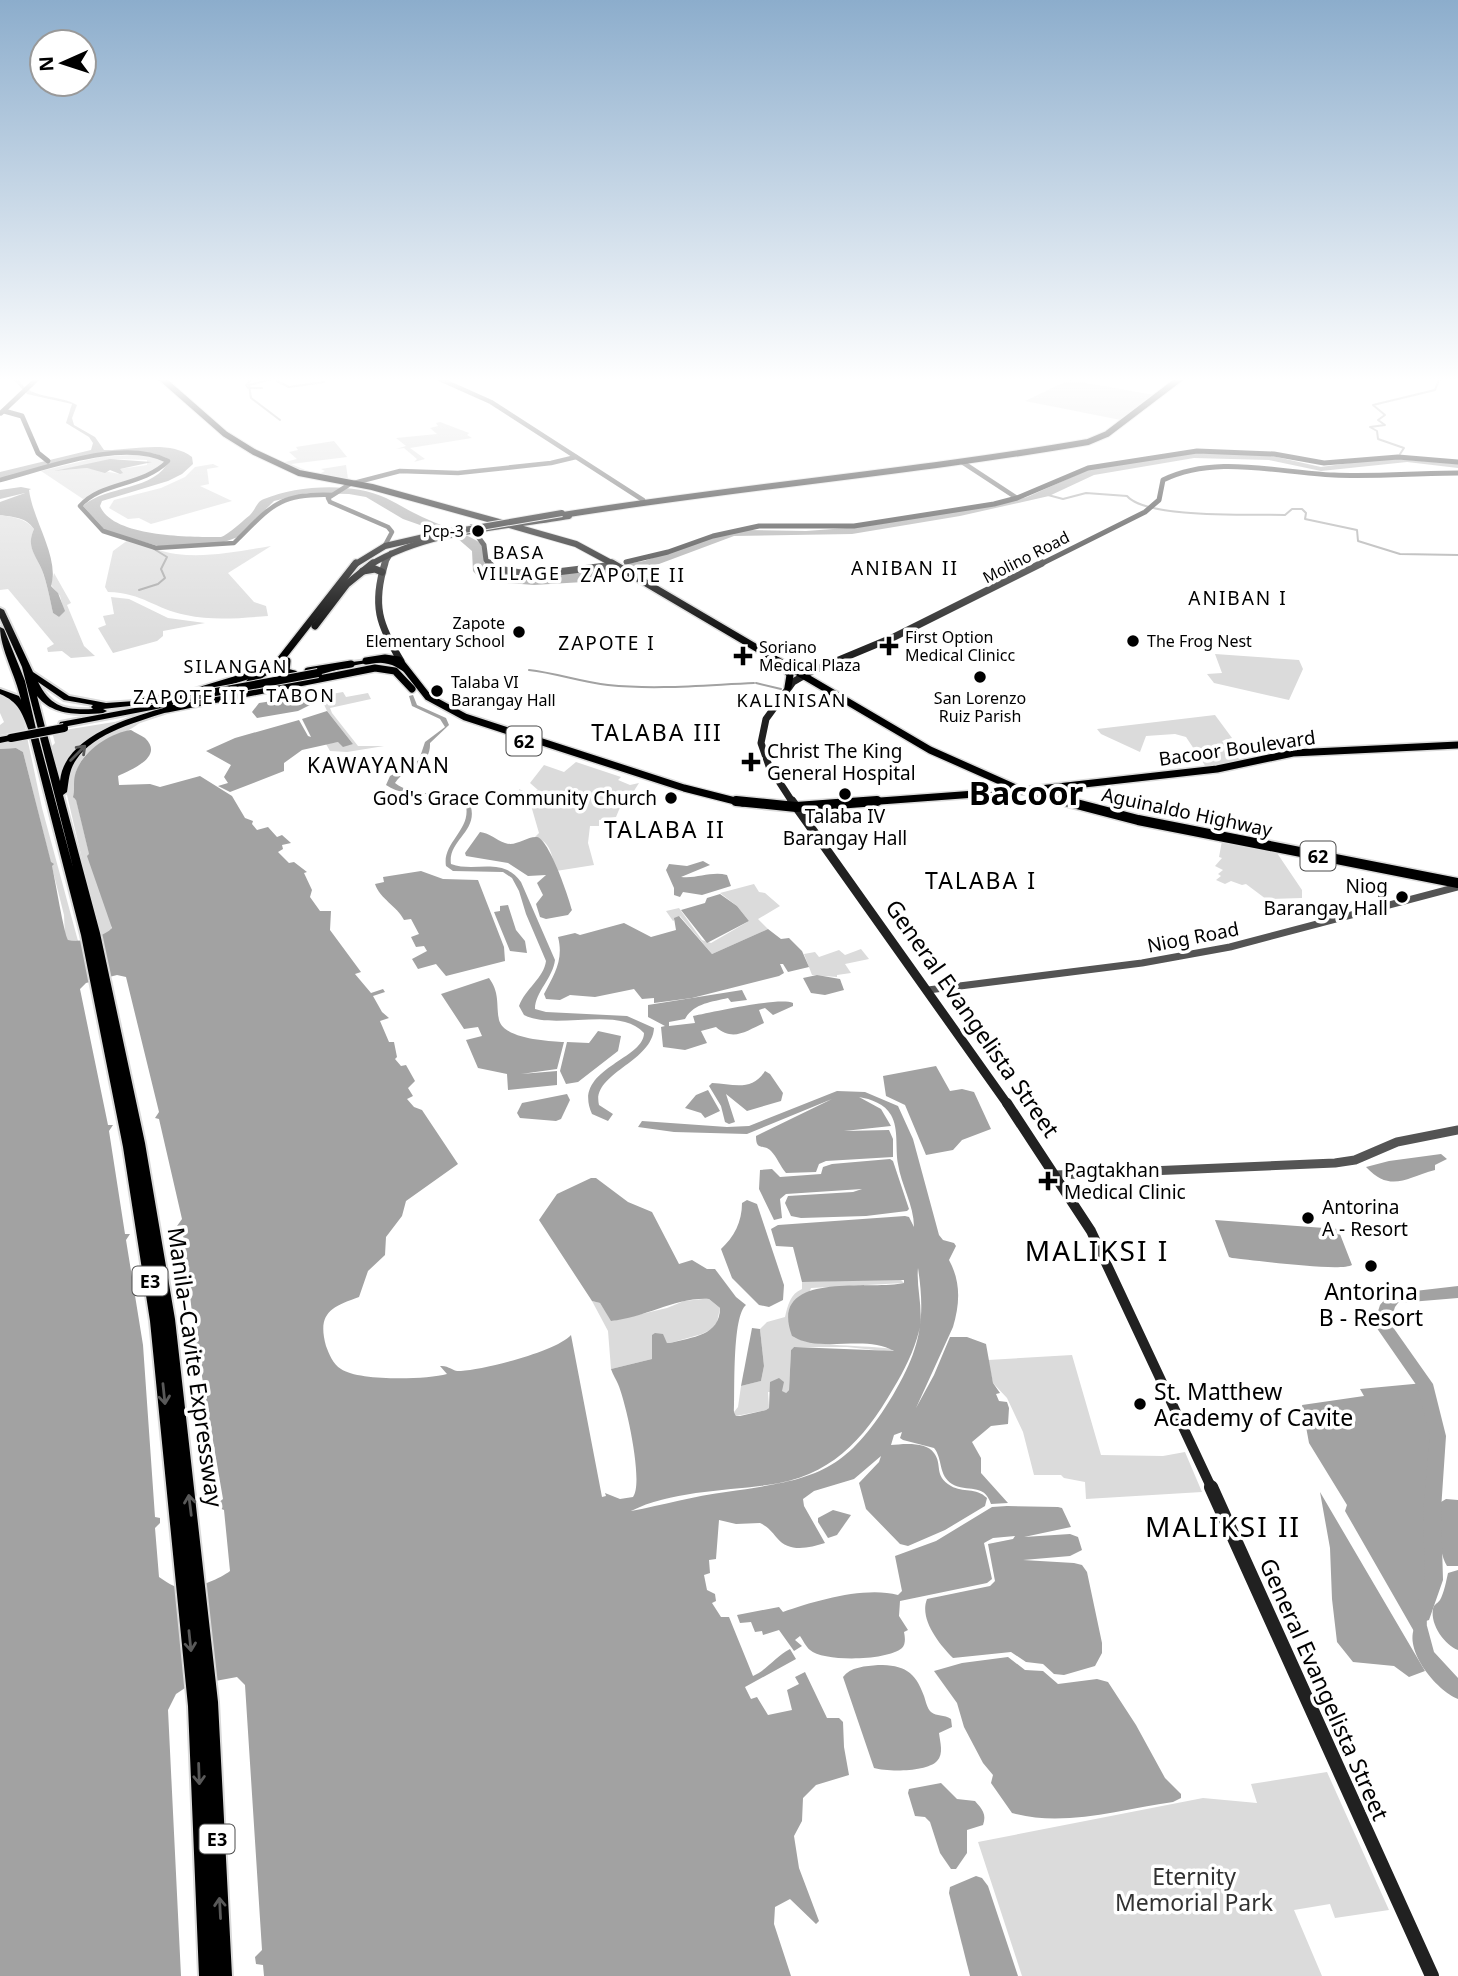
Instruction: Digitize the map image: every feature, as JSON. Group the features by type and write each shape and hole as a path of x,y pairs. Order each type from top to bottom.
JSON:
{"highway":[{"name":"Manila–Cavite Expressway","path":"0,610 28,670 38,731 90,934"},
{"name":"Manila–Cavite Expressway","path":"0,629 19,673 30,718 38,731 65,816 101,988 129,1147 191,1575 223,1976"},
{"path":"64,726 382,661 397,664 407,671"},
{"path":"28,670 48,703 76,711 169,704"},
{"path":"28,670 61,695 73,700 119,706"},
{"path":"5,737 218,694 250,682"},
{"path":"38,688 65,704 86,707 142,702"},
{"path":"0,691 16,698 30,718"},
{"path":"65,816 63,776 76,754 114,728 169,704"},
{"name":"Manila–Cavite Expressway","path":"203,1704 208,1976"}],"main road":[{"name":"62","path":"291,469 448,508 577,546"},
{"path":"227,697 246,691 263,680 286,658 353,573 365,562 390,550 423,540 640,501 903,469"},
{"path":"627,562 728,532 758,526 868,525 1017,498 1085,469"},
{"name":"Molino Road","path":"803,676 909,631 1152,508 1159,500 1164,478 1197,469"},
{"name":"Molino Road","path":"1250,469 1338,475 1458,473"},
{"path":"521,525 626,500 640,501"},
{"path":"353,573 360,559 402,541 454,530 521,525 640,501"},
{"name":"62","path":"448,508 476,528 489,524 501,525"},
{"name":"62","path":"521,525 577,546"},
{"path":"353,573 393,552 449,538 476,528"},
{"path":"476,528 489,566 499,570 537,575 604,566"},
{"name":"Aguinaldo Highway","path":"577,546 616,565 930,750 1022,791 1138,820 1458,885"},
{"path":"393,552 386,559 376,606 401,662"},
{"path":"353,573 372,569 382,572"},
{"path":"380,659 392,653 393,647"},
{"path":"286,658 286,671 292,677"},
{"path":"250,682 286,658"},
{"path":"191,693 246,677 286,658"},
{"name":"62","path":"169,704 227,697 292,677 380,659 401,662 430,699 478,722 716,798 797,809 1022,791"},
{"path":"781,662 790,675 788,687"},
{"name":"62","path":"142,702 263,680 366,668 391,669 399,673 425,702 470,724 711,802 764,810 1033,794"},
{"name":"General Evangelista Street","path":"803,676 788,687 767,719 761,735 762,757 928,990 1056,1175 1091,1231 1175,1407 1432,1976"},
{"name":"Bacoor Boulevard","path":"1022,791 1175,777 1293,753 1458,745"},
{"name":"Bacoor Boulevard","path":"1033,794 1304,758 1458,751"},
{"path":"986,793 996,789 990,778"},
{"path":"779,807 786,803 788,796"}],"street":[{"path":"0,480 44,469"},
{"path":"160,469 153,476 85,499 80,506 103,531 157,548 234,543 276,502 313,494 334,494"},
{"path":"384,547 391,538 392,531 387,525 328,499 341,488 353,483 407,470 458,473 493,469"},
{"path":"595,469 640,501"},
{"path":"973,469 1017,498"},
{"path":"391,538 402,541"},
{"name":"Niog Road","path":"928,990 1142,962 1230,947 1458,885"},
{"path":"1056,1175 1335,1163 1354,1160 1397,1142 1458,1130"}],"green space":[{"path":"94,469 120,474 120,469 156,469 137,481 83,499 41,471"},
{"path":"193,469 207,469 209,484 200,486 232,501 151,524 139,518 128,519 109,508 114,500 161,488 185,477"},
{"path":"297,469 317,475 325,471 321,469 347,469 348,479 346,480 312,475"},
{"path":"0,515 23,520 34,529 31,545 44,575 53,613 59,617 64,611 60,596 51,585 54,573 71,603 67,605 84,646 95,656 71,658 62,651 48,652 47,648 54,644 8,589 0,590"},
{"path":"128,540 164,552 188,555 271,546 228,573 254,602 266,606 268,616 196,617 165,609 131,595 108,592 105,587 113,551"},
{"path":"111,597 129,599 168,618 205,623 163,631 163,636 157,641 113,653 98,628 106,625 103,616 114,614"},
{"path":"1215,654 1299,660 1303,669 1289,700 1214,683 1207,674 1222,673"},
{"path":"343,692 346,697 368,693 371,699 330,708 332,713 358,746 384,746 347,752 330,751 326,744 353,744 327,711 320,696"},
{"path":"0,693 15,703 26,730 0,735 0,725 4,722 0,713"},
{"path":"1215,715 1232,738 1222,741 1240,760 1206,767 1186,737 1175,734 1146,736 1140,752 1101,734 1097,729"},
{"path":"139,718 103,734 81,748 59,778 52,746 55,743 52,732"},
{"path":"142,720 91,750 78,767 76,775 74,799 94,874 112,925 111,931 100,936 67,795 69,779 73,766 90,746 114,731"},
{"path":"27,737 42,808 78,941 65,937 64,915 23,752 16,748 0,749 0,742"},
{"path":"576,762 621,777 618,780 630,785 639,783 628,800 619,800 617,804 621,805 616,817 599,820 599,826 590,826 588,843 594,865 556,871 548,846 535,837 539,833 530,802 522,798 519,789 529,794 538,790 530,783 544,765 564,772"},
{"path":"1222,841 1277,853 1302,890 1302,898 1266,899 1246,884 1231,881 1225,884 1216,880 1223,870 1215,866 1222,858 1219,857"},
{"path":"754,884 759,892 765,893 780,906 758,919 768,929 712,954 680,916 673,921 666,911 679,908 702,940 711,943 749,921 737,906 720,893"},
{"path":"861,949 869,959 845,964 851,973 837,977 812,975 804,954 815,952 819,957 839,950 845,955"},
{"path":"900,1279 904,1283 811,1288 792,1336 811,1342 892,1349 893,1352 847,1347 794,1347 791,1350 789,1390 786,1393 768,1392 769,1408 766,1410 736,1416 734,1412 738,1407 741,1386 761,1381 764,1366 760,1329 767,1322 785,1317 792,1297 802,1289 802,1282"},
{"path":"709,1299 720,1308 716,1327 670,1343 667,1343 662,1334 652,1348 652,1359 611,1369 608,1331 592,1301 600,1303 612,1321 667,1308 684,1301"},
{"path":"1072,1355 1101,1455 1163,1456 1185,1452 1202,1492 1086,1499 1085,1482 1061,1475 1034,1475 1023,1432 1007,1398 993,1383 988,1360"},
{"name":"Eternity Memorial Park","path":"1327,1772 1389,1910 1335,1918 1330,1904 1294,1910 1322,1976 1022,1976 978,1842 1203,1798 1257,1803 1251,1784"}],"shaded area":[{"path":"12,469 38,469 0,479 0,472"},
{"path":"91,469 120,469 123,473 110,470 105,473"},
{"path":"187,469 168,481 102,501 100,506 108,517 137,530 155,534 221,537 250,515 260,502 278,494 309,488 357,489 386,498 423,518 470,537 483,545 487,567 506,573 578,571 644,561 722,534 745,530 806,531 860,527 998,505 1027,497 1090,469 1128,469 1094,475 1049,496 960,516 852,534 734,536 659,564 583,582 534,585 480,579 473,571 472,551 457,538 403,519 366,497 349,494 307,493 274,501 238,537 216,545 158,546 126,537 105,530 83,506 104,494 142,483 163,470"},
{"path":"21,487 31,489 31,502 52,564 51,586 58,593 65,611 59,617 53,613 44,575 32,550 34,529 23,520 0,515 0,502 25,493 0,499 0,490"},
{"path":"413,695 417,705 446,718 449,725 430,743 429,751 422,762 395,783 420,792 467,797 472,818 454,847 451,864 506,869 521,882 555,960 535,1009 546,1012 627,1016 654,1028 651,1040 643,1050 604,1084 599,1094 599,1105 613,1114 608,1121 592,1114 588,1099 591,1086 599,1076 633,1051 641,1042 644,1033 633,1025 619,1021 552,1021 524,1015 519,1006 542,973 546,961 512,878 503,872 453,871 446,866 448,850 466,815 466,806 458,800 449,796 396,790 386,785 390,776 419,760 425,742 445,727 440,719 412,706 409,696"},
{"path":"279,700 287,704 308,700 312,704 298,711 257,718 252,712 259,703"},
{"path":"327,711 353,744 343,747 338,742 302,750 284,763 284,771 230,792 218,786 228,783 224,777 231,765 206,751 235,738 299,720 311,737 302,719"},
{"path":"131,730 143,737 150,745 151,751 144,762 118,776 119,785 150,784 160,787 200,776 232,796 245,818 253,821 252,824 257,830 268,827 277,837 282,835 291,843 282,845 283,849 278,852 289,863 294,862 307,872 304,873 312,890 310,897 320,911 331,911 330,930 361,972 355,974 371,993 383,989 385,992 373,996 382,1012 389,1018 380,1021 389,1042 394,1042 397,1057 395,1059 401,1066 406,1065 415,1081 408,1088 413,1096 407,1099 414,1107 422,1110 458,1164 406,1201 402,1216 386,1237 385,1255 368,1271 359,1297 334,1308 325,1319 324,1335 332,1359 341,1369 362,1376 424,1377 447,1374 440,1366 461,1371 519,1359 551,1347 571,1335 602,1497 606,1496 605,1493 620,1499 633,1497 636,1489 635,1460 629,1424 611,1369 652,1359 652,1335 655,1333 663,1334 667,1343 703,1334 715,1324 720,1308 709,1299 697,1299 611,1321 600,1303 592,1301 539,1220 557,1194 596,1178 628,1202 652,1212 679,1264 692,1260 707,1269 715,1269 736,1297 746,1305 738,1323 736,1338 734,1412 736,1416 740,1416 766,1410 769,1408 770,1382 779,1378 784,1382 782,1391 786,1393 789,1390 791,1350 794,1347 894,1351 870,1344 816,1344 792,1336 788,1315 794,1301 807,1292 826,1287 888,1285 904,1283 904,1280 802,1282 793,1247 776,1246 771,1229 778,1225 905,1216 909,1217 914,1227 898,1164 893,1120 881,1105 859,1097 881,1109 891,1126 844,1131 889,1130 893,1139 893,1157 826,1161 819,1164 816,1172 786,1173 771,1151 757,1144 756,1136 832,1099 747,1134 674,1132 638,1127 642,1121 749,1126 837,1091 865,1092 898,1106 913,1139 939,1235 956,1246 949,1260 957,1285 958,1301 953,1327 916,1408 950,1337 967,1337 986,1344 993,1383 1000,1393 996,1394 999,1401 1007,1402 1009,1408 1008,1424 991,1426 972,1442 981,1458 981,1473 1008,1503 991,1504 988,1497 980,1490 952,1484 943,1472 934,1448 903,1440 900,1438 902,1432 894,1435 891,1445 914,1444 930,1449 937,1457 940,1474 945,1482 956,1488 983,1495 987,1498 985,1506 945,1530 908,1546 900,1544 866,1509 859,1483 879,1462 881,1456 854,1479 814,1491 803,1499 804,1506 825,1543 806,1548 787,1546 760,1523 736,1524 719,1520 716,1559 709,1560 710,1573 704,1575 707,1590 715,1594 716,1601 712,1603 721,1617 729,1617 753,1676 790,1649 796,1659 745,1687 751,1699 757,1697 768,1715 792,1710 787,1690 799,1684 795,1677 805,1672 827,1718 839,1718 843,1722 849,1775 816,1785 803,1798 802,1821 794,1836 799,1868 819,1921 816,1924 790,1899 775,1907 774,1924 791,1976 264,1976 263,1965 256,1964 255,1957 262,1950 245,1685 237,1677 188,1686 176,1694 168,1710 181,1976 0,1976 0,749 16,748 23,752 51,862 54,864 52,866 66,936 73,941 86,940 98,937 112,928 87,856 89,854 73,797 74,778 89,752 114,735","holes":["117,975 126,977 159,1112 155,1118 159,1119 182,1219 177,1226 182,1226 194,1330 223,1499 218,1503 219,1508 224,1510 230,1571 211,1581 188,1587 174,1586 159,1577 155,1528 160,1523 160,1518 155,1517 143,1345 126,1240 130,1234 125,1234 109,1131 113,1125 108,1125 80,989 86,983","918,1268 921,1311 918,1283","919,1328 915,1349 902,1379 875,1422 842,1458 824,1469 804,1477 782,1483 631,1511 663,1499 789,1481 827,1465 857,1440 882,1408 908,1361"]},
{"path":"480,832 509,844 533,837 542,840 553,858 567,894 572,910 568,915 546,919 540,917 536,904 543,895 537,883 546,875 528,876 508,863 466,856 465,853"},
{"path":"703,861 710,865 681,877 727,875 731,886 702,895 683,892 680,897 674,895 674,888 666,870 669,864 687,866"},
{"path":"421,871 443,879 478,880 504,947 505,961 446,976 436,964 418,969 412,959 427,951 424,946 416,947 411,937 419,934 411,919 404,920 375,884 384,882 383,877"},
{"path":"720,894 737,906 749,921 707,943 681,910 705,903 707,898"},
{"path":"508,905 516,930 525,941 527,953 510,951 494,912 500,911 500,906"},
{"path":"679,916 712,954 768,929 781,939 789,938 802,951 809,967 788,972 783,964 780,964 784,973 779,976 692,998 654,1003 654,998 642,999 634,989 595,997 570,995 560,1000 546,999 544,994 559,960 558,937 575,933 580,935 624,923 651,937 676,930 674,918"},
{"path":"817,975 840,979 844,990 825,995 811,993 803,978"},
{"path":"489,978 496,994 499,1020 503,1026 527,1038 564,1042 557,1069 521,1074 557,1071 557,1085 508,1090 507,1074 478,1068 466,1040 482,1036 478,1027 464,1029 441,994"},
{"path":"742,990 747,1000 731,1002 728,998 704,1004 693,1010 685,1019 669,1022 669,1026 695,1023 693,1016 745,1006 785,1002 793,1003 793,1006 773,1015 765,1008 759,1010 764,1023 740,1034 728,1034 716,1027 701,1031 707,1043 685,1050 663,1047 661,1027 665,1026 648,1017 648,1005"},
{"path":"598,1031 621,1036 618,1051 578,1082 566,1084 560,1071 567,1042 589,1043"},
{"path":"936,1066 950,1091 962,1089 974,1092 991,1129 962,1140 953,1150 926,1155 905,1105 886,1096 883,1076"},
{"path":"765,1071 783,1093 781,1101 747,1111 726,1094 735,1122 725,1122 721,1106 709,1086 712,1083 748,1084 760,1078"},
{"path":"708,1090 720,1111 705,1118 701,1113 685,1108 696,1095"},
{"path":"567,1094 570,1100 561,1119 556,1121 520,1118 517,1113 522,1103"},
{"path":"1441,1154 1447,1159 1435,1165 1435,1170 1399,1181 1383,1180 1366,1167 1389,1161"},
{"path":"890,1159 909,1209 907,1211 866,1216 801,1218 791,1216 785,1203 788,1196 853,1192 862,1189 786,1194 780,1199 782,1218 774,1220 759,1189 760,1170 772,1169 780,1177 821,1174 823,1167 832,1164"},
{"path":"747,1200 757,1204 784,1285 783,1300 769,1307 759,1305 732,1278 721,1249 736,1229 741,1217 742,1203"},
{"path":"1215,1220 1338,1229 1352,1265 1314,1266 1232,1258 1229,1257"},
{"path":"752,1328 760,1329 764,1366 761,1381 741,1386"},
{"path":"1424,1383 1436,1447 1426,1488 1427,1654 1345,1511 1347,1505 1309,1443 1302,1405 1364,1396 1360,1389"},
{"path":"1320,1492 1425,1671 1409,1677 1394,1666 1353,1662 1337,1642 1330,1548"},
{"path":"1446,1499 1458,1500 1458,1566 1447,1566 1442,1552 1441,1502"},
{"path":"992,1507 1062,1508 1071,1527 1024,1537 1070,1534 1078,1537 1082,1550 1070,1556 1023,1560 1074,1563 1082,1565 1087,1572 1102,1643 1102,1653 1095,1666 1064,1675 1054,1674 1043,1664 1026,1662 1011,1652 953,1658 932,1631 926,1615 927,1599 990,1586 995,1581 988,1544 1013,1539 1015,1536 993,1538 984,1543 992,1579 987,1583 900,1601 899,1616 908,1630 904,1632 902,1648 894,1652 870,1658 828,1657 810,1650 800,1636 795,1640 802,1646 794,1651 779,1630 763,1635 762,1631 755,1632 751,1622 740,1623 737,1615 779,1607 783,1612 840,1596 870,1592 898,1595 902,1591 895,1556 936,1541"},
{"path":"833,1510 851,1515 837,1535 828,1538 818,1518"},
{"path":"1458,1570 1458,1650 1448,1644 1440,1634 1434,1621 1433,1607 1443,1594 1448,1573"},
{"path":"1008,1657 1025,1670 1043,1671 1058,1684 1097,1679 1108,1682 1136,1725 1165,1778 1181,1794 1181,1798 1173,1802 1072,1818 1052,1819 1012,1813 991,1783 993,1775 983,1763 964,1727 957,1703 934,1671 962,1663"},
{"path":"878,1665 895,1666 907,1671 921,1687 931,1712 951,1719 952,1727 939,1733 940,1755 932,1765 907,1770 874,1768 843,1677 854,1669"},
{"path":"941,1783 957,1799 975,1801 984,1815 983,1825 967,1830 967,1853 956,1869 951,1869 940,1853 930,1822 925,1817 915,1816 908,1793 909,1789"},
{"path":"976,1876 982,1878 988,1886 1018,1976 970,1976 949,1893 950,1887"}],"waterway":[{"path":"1048,495 1063,499 1086,493 1127,496 1155,509 1201,514 1285,515 1292,509 1302,509 1306,513 1305,519 1357,530 1358,541 1400,554 1458,555"},
{"path":"139,590 158,584 165,578 161,569 167,557 154,549"},
{"path":"529,670 598,684 626,686 681,687 754,683"},
{"path":"756,683 781,689"},
{"path":"1423,1614 1434,1580 1432,1510 1438,1436 1425,1384 1382,1324 1388,1305 1394,1298 1458,1292"},
{"path":"1421,1632 1428,1658 1438,1672 1458,1690"}],"place":[{"name":"Pcp-3","path":"478,531"},
{"name":"Zapote Elementary School","path":"519,632"},
{"name":"The Frog Nest","path":"1133,641"},
{"name":"First Option Medical Clinicc","path":"889,646"},
{"name":"Soriano Medical Plaza","path":"743,656"},
{"name":"San Lorenzo Ruiz Parish","path":"980,677"},
{"name":"Talaba VI Barangay Hall","path":"437,691"},
{"name":"Christ The King General Hospital","path":"751,762"},
{"name":"Talaba IV Barangay Hall","path":"845,794"},
{"name":"God's Grace Community Church","path":"671,798"},
{"name":"Niog Barangay Hall","path":"1402,897"},
{"name":"Pagtakhan Medical Clinic","path":"1048,1181"},
{"name":"Antorina A - Resort","path":"1308,1218"},
{"name":"Antorina B - Resort","path":"1371,1266"},
{"name":"St. Matthew Academy of Cavite","path":"1140,1404"}],"district":[{"name":"BASA VILLAGE","path":"519,562"},
{"name":"ANIBAN II","path":"905,568"},
{"name":"ZAPOTE II","path":"633,575"},
{"name":"ANIBAN I","path":"1238,598"},
{"name":"ZAPOTE I","path":"607,643"},
{"name":"SILANGAN","path":"236,666"},
{"name":"TABON","path":"301,695"},
{"name":"ZAPOTE III","path":"190,697"},
{"name":"KALINISAN","path":"792,700"},
{"name":"TALABA III","path":"657,732"},
{"name":"KAWAYANAN","path":"379,765"},
{"name":"Bacoor","path":"1026,792"},
{"name":"TALABA II","path":"665,829"},
{"name":"TALABA I","path":"981,880"},
{"name":"MALIKSI I","path":"1097,1250"},
{"name":"MALIKSI II","path":"1223,1526"}]}
